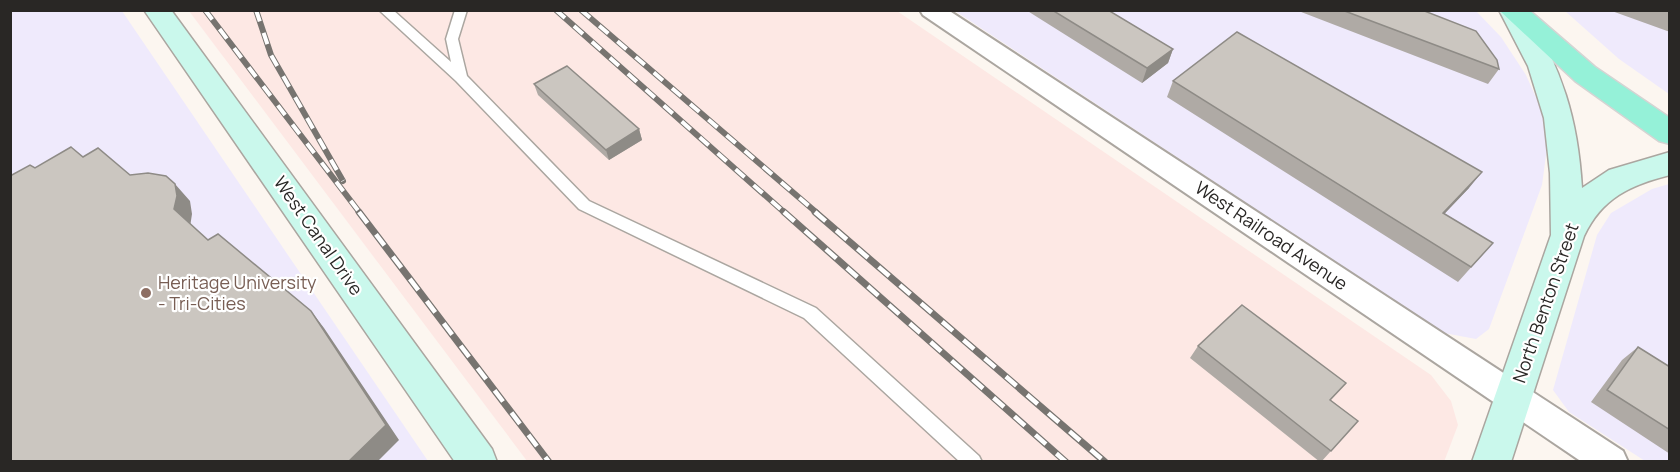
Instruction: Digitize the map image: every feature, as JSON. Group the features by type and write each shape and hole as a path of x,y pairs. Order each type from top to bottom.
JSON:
{"main road":[{"path":"1512,10 1585,74 1670,133"}],"street":[{"name":"West Canal Drive","path":"157,10 478,462"},
{"name":"West Railroad Avenue","path":"930,10 1611,462"},
{"path":"1512,10 1536,50 1557,106 1566,156 1568,236"},
{"name":"North Benton Street","path":"1491,462 1568,236 1584,204 1604,186 1633,173 1670,162"}],"lane":[{"path":"385,10 461,78 584,205 810,313 974,462"},
{"path":"461,10 452,39 461,78"}],"shaded area":[{"name":"Heritage University - Tri-Cities","path":"10,11 122,11 428,461 11,461"},
{"path":"189,11 897,11 1431,375 1451,401 1458,425 1444,462 527,461"},
{"path":"955,11 1476,11 1501,37 1526,75 1542,111 1547,148 1542,185 1489,329 1476,339 1444,333"},
{"path":"1565,11 1669,11 1669,94 1619,59"},
{"path":"1669,184 1669,461 1645,461 1569,412 1553,390 1597,235 1611,213 1652,189"}],"building":[{"path":"1052,10 1108,10 1173,49 1147,68"},
{"path":"1342,10 1422,10 1476,31 1497,60 1499,69"},
{"path":"1237,32 1482,172 1443,213 1493,243 1471,267 1173,81"},
{"path":"567,66 639,129 606,150 534,84"},
{"name":"Heritage University - Tri-Cities","path":"71,147 83,157 98,148 130,175 148,173 166,176 175,184 177,196 174,209 208,240 218,234 311,311 386,425 348,462 10,462 10,176 30,165 35,168"},
{"path":"1242,305 1346,383 1330,400 1358,421 1331,451 1198,346"},
{"path":"1638,347 1670,367 1670,430 1607,390"}],"railway":[{"path":"205,10 360,213"},
{"path":"256,10 271,55 343,181"},
{"path":"556,10 785,213"},
{"path":"581,10 817,213"},
{"path":"359,212 549,462"},
{"path":"784,212 1066,462"},
{"path":"815,212 1105,462"}],"place":[{"name":"Heritage University - Tri-Cities","path":"146,293"}]}
